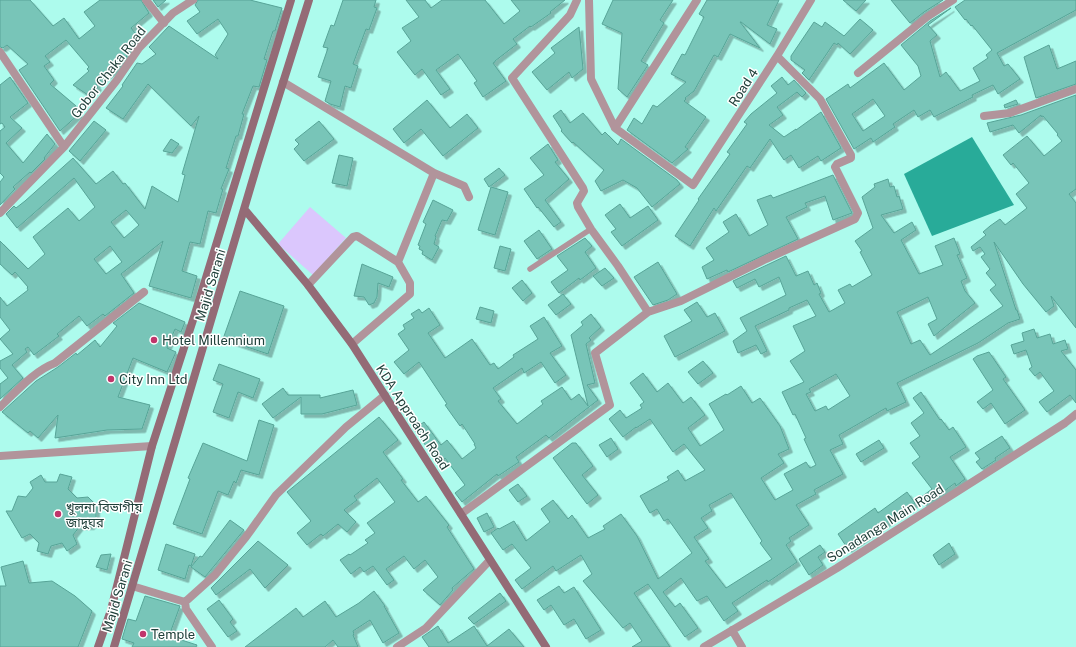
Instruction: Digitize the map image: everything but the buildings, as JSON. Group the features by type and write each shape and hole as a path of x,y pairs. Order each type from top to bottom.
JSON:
{"main road":[{"name":"Majid Sarani","path":"98,647 111,610 152,446 190,331 291,0"},
{"name":"Majid Sarani","path":"114,647 258,162 309,0"},
{"name":"KDA Approach Road","path":"245,210 308,285 352,344 546,647"}],"street":[{"path":"146,0 164,23"},
{"name":"Gobor Chaka Road","path":"0,213 64,147 117,80 139,48 173,13 192,0"},
{"path":"577,0 570,15 512,78 583,188 584,191 577,204 590,229 618,266 648,312"},
{"path":"589,0 592,80 615,128"},
{"path":"615,128 697,0"},
{"name":"Road 4","path":"615,128 693,185 777,56 811,0"},
{"path":"858,73 927,17 953,0"},
{"path":"0,52 64,147"},
{"path":"461,514 610,405 596,352 648,312 681,301 766,259 851,222 857,217 858,213 835,167 851,158 851,155 820,99 777,56"},
{"path":"283,82 434,173 464,186 470,197"},
{"path":"984,116 1010,113 1076,89"},
{"path":"398,262 434,173"},
{"path":"308,285 353,237 357,236 398,262 410,283 410,294 352,344"},
{"path":"0,407 30,379 48,366 55,363 144,292"},
{"path":"185,602 219,570 246,537 276,495 346,427 385,395"},
{"name":"Sonadanga Main Road","path":"704,647 837,568 1065,423 1076,414"},
{"path":"0,456 152,446"},
{"path":"397,647 426,628 490,560"},
{"path":"132,586 185,602"},
{"path":"185,602 186,609 212,647"},
{"path":"732,630 742,647"}],"lane":[{"path":"530,269 590,229"}],"shaded area":[{"path":"972,137 1014,205 932,236 904,174"},
{"path":"310,207 346,238 313,275 278,244"}],"place":[{"name":"Hotel Millennium","path":"154,340"},
{"name":"City Inn Ltd","path":"111,379"},
{"name":"খুলনা বিভাগীয় জাদুঘর","path":"58,514"},
{"name":"Temple","path":"143,634"}]}
